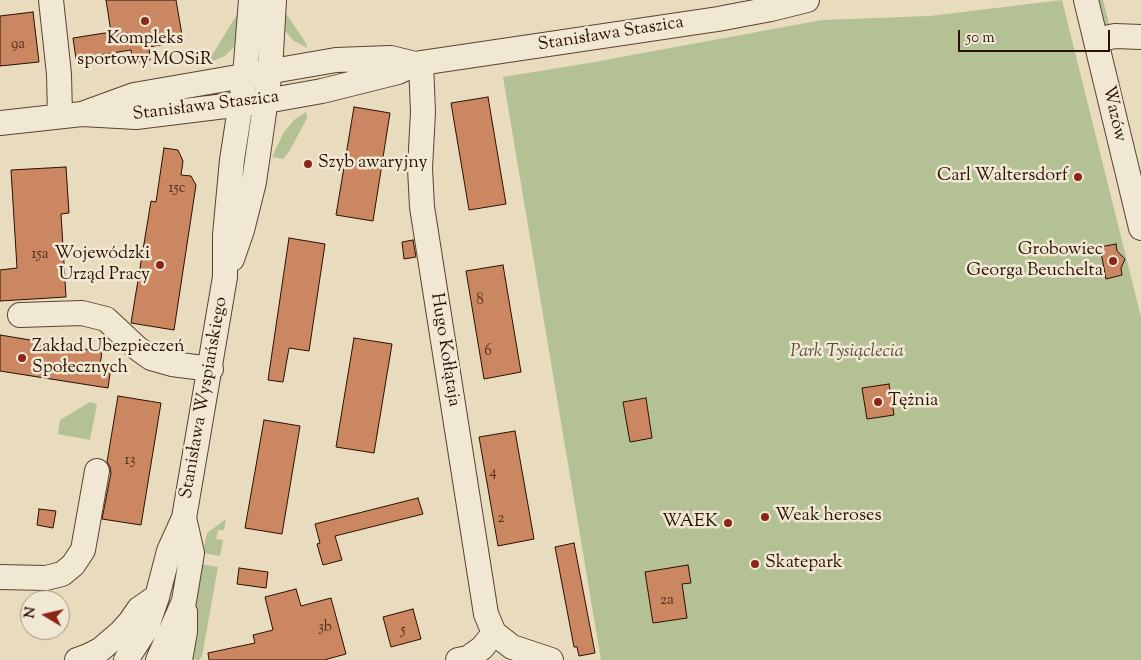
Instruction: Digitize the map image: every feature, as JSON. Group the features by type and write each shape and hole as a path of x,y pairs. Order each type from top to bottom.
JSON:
{"street":[{"path":"50,0 59,74 71,115"},
{"name":"Stanisława Wyspiańskiego","path":"126,660 146,629 157,597 169,551 184,518 211,369 225,277 225,235 232,160 245,76 251,0"},
{"name":"Stanisława Wyspiańskiego","path":"225,277 242,230 254,182 270,71 274,0"},
{"name":"Stanisława Staszica","path":"0,123 71,115 136,117 266,101 322,91 398,72 418,63 718,19 807,0"},
{"name":"Wazów","path":"1086,0 1141,228"},
{"path":"1096,40 1115,36 1141,37"},
{"name":"Stanisława Staszica","path":"71,115 134,94 336,60 392,58 418,63"},
{"name":"Hugo Kołłątaja","path":"418,63 423,112 420,168 422,207 486,614 494,633"},
{"path":"20,315 82,313 106,319 137,348 151,358 172,364 211,369"},
{"path":"0,577 46,578 62,574 73,565 83,550 97,470"},
{"name":"Stanisława Wyspiańskiego","path":"158,660 184,601 192,553 184,518"},
{"path":"77,660 100,650 121,632 139,609 157,597"},
{"path":"180,660 185,632 184,601"},
{"path":"458,660 468,658 482,648 494,633 512,647 551,660"}],"green space":[{"name":"Park Tysiąclecia","path":"1062,0 1141,317 1141,660 601,660 503,77 822,20 930,16"},
{"path":"1098,0 1103,0 1111,32 1105,31"},
{"path":"238,13 241,13 238,43 225,56 211,62 209,60"},
{"path":"279,13 287,15 306,43 307,48 294,41 286,32 281,23"},
{"path":"306,112 307,118 289,152 283,159 272,157 284,132 294,120"},
{"path":"90,402 97,404 90,440 58,434 60,420"},
{"path":"226,519 224,530 218,530 216,539 223,540 220,556 203,553 207,533"},
{"path":"201,564 218,567 202,656 199,660 186,658"}],"building":[{"name":"Kompleks sportowy MOSiR","path":"106,0 176,0 183,41 149,47 150,60 133,63 131,50 76,59 73,38 111,32"},
{"path":"33,12 39,62 0,66 0,16"},
{"path":"488,97 506,204 469,210 451,103"},
{"path":"354,107 390,113 373,221 336,215"},
{"name":"Wojewódzki Urząd Pracy","path":"164,148 178,150 183,161 181,175 191,176 196,185 174,330 131,323 151,201 156,202"},
{"path":"66,167 69,213 61,214 66,297 0,301 0,270 17,268 11,170"},
{"path":"289,238 325,244 309,351 289,348 283,382 268,380"},
{"path":"413,240 416,257 404,259 402,242"},
{"name":"Grobowiec Georga Beuchelta","path":"1116,244 1117,251 1125,259 1121,268 1122,275 1106,279 1100,247"},
{"path":"503,265 521,372 484,379 466,271"},
{"path":"0,335 102,352 100,365 111,367 108,388 0,371"},
{"path":"354,338 392,344 374,453 336,447"},
{"name":"Tężnia","path":"889,384 894,415 867,419 862,388"},
{"path":"118,396 161,403 141,525 102,519 111,473 107,462"},
{"path":"646,398 652,438 630,442 623,402"},
{"path":"264,420 300,426 282,534 245,528"},
{"path":"515,431 534,539 498,546 479,437"},
{"path":"418,498 423,514 335,536 342,560 323,565 317,544 320,543 315,524"},
{"path":"39,509 56,511 53,528 37,525"},
{"path":"574,543 595,653 579,656 577,647 574,647 555,547"},
{"path":"688,565 691,583 682,584 687,618 653,623 645,572"},
{"path":"239,568 268,572 266,588 237,584"},
{"path":"296,589 301,606 331,598 346,654 324,660 209,660 208,653 255,643 253,635 273,630 265,597"},
{"path":"413,609 421,639 391,647 383,617"}],"place":[{"name":"Kompleks sportowy MOSiR","path":"145,21"},
{"name":"Szyb awaryjny","path":"308,164"},
{"name":"Carl Waltersdorf","path":"1078,177"},
{"name":"Grobowiec Georga Beuchelta","path":"1113,261"},
{"name":"Wojewódzki Urząd Pracy","path":"160,265"},
{"name":"Zakład Ubezpieczeń Społecznych","path":"22,358"},
{"name":"Tężnia","path":"878,402"},
{"name":"Weak heroses","path":"765,517"},
{"name":"WAEK","path":"728,523"},
{"name":"Skatepark","path":"755,564"}]}
